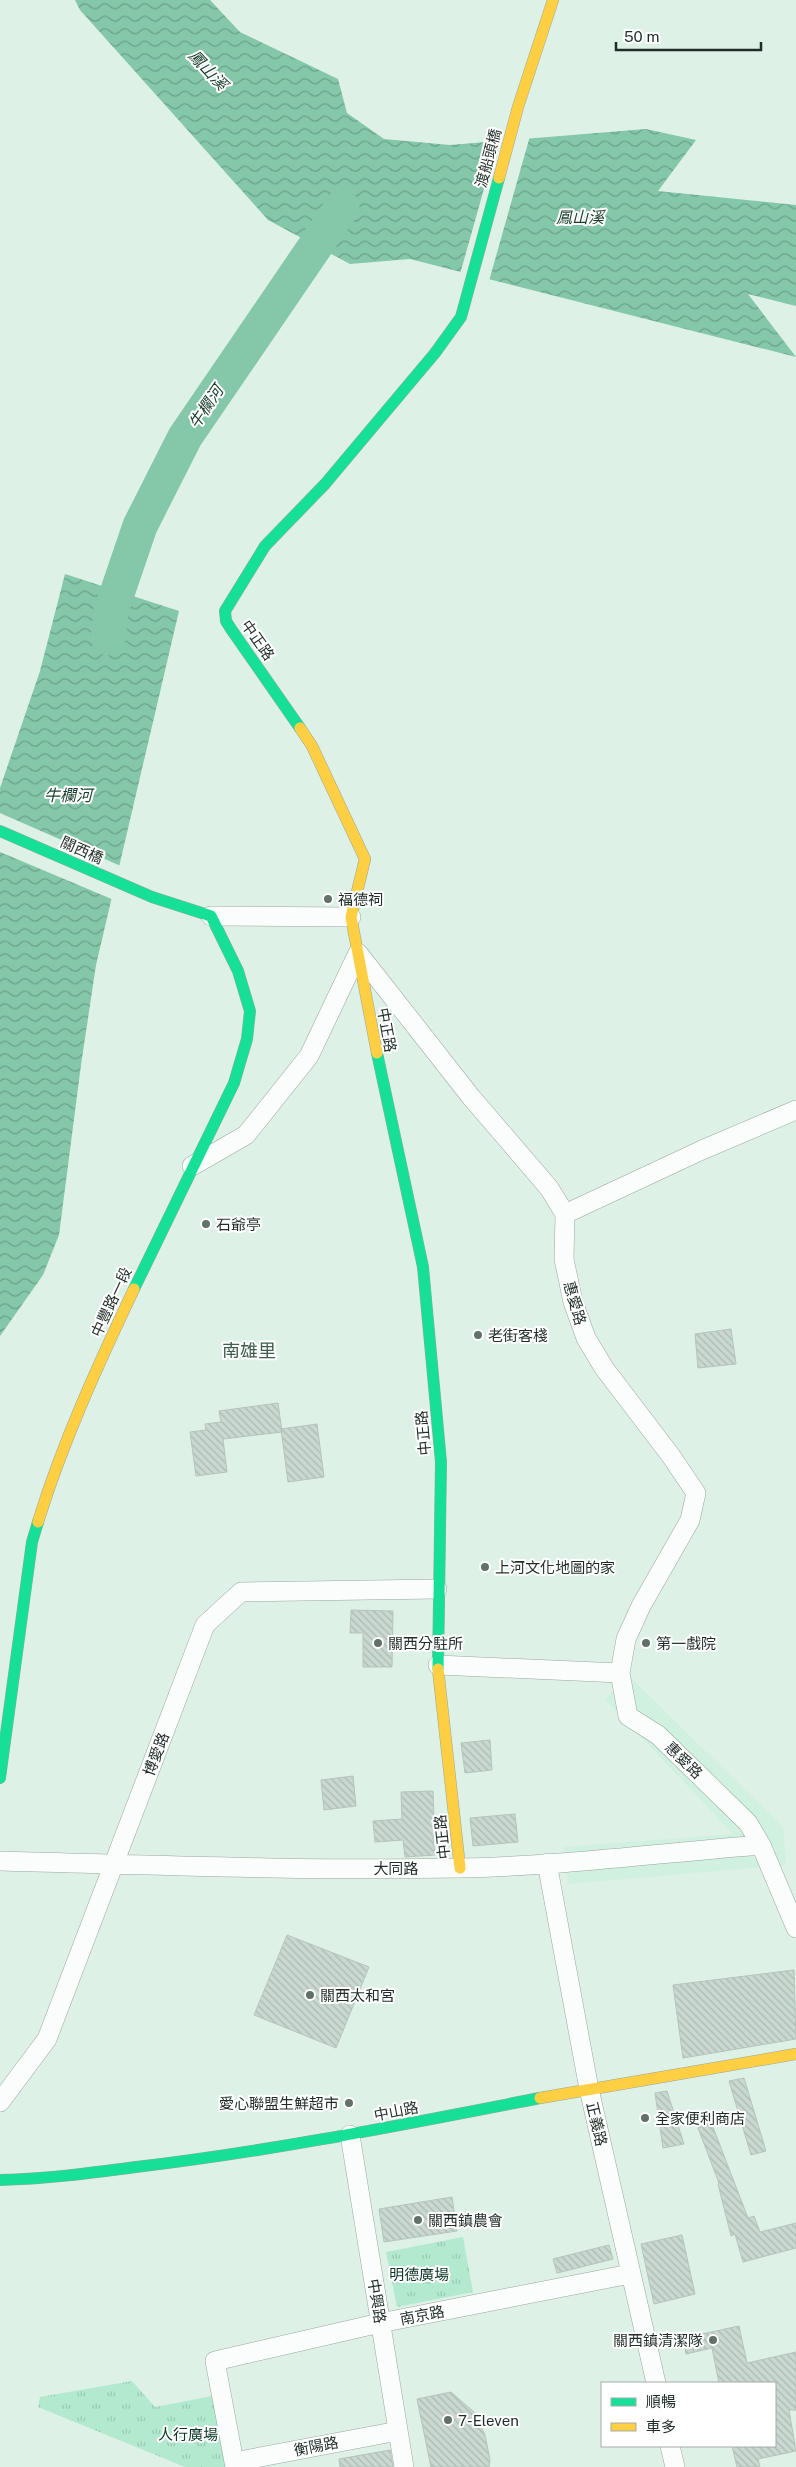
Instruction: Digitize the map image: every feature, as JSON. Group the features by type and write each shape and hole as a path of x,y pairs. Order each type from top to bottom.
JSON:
{"street":[{"name":"渡船頭橋","path":"461,317 518,107 552,4"},
{"name":"中正路","path":"460,1868 438,1665 437,1589 441,1462 423,1267 386,1109 351,917 365,859 312,746 231,629 226,621 225,611 265,546 325,484 435,353 461,317"},
{"name":"關西橋","path":"0,831 152,897 211,916"},
{"path":"211,916 351,917"},
{"name":"中豐路一段","path":"0,1778 32,1542 50,1484 87,1388 192,1166 234,1083 247,1040 250,1011 238,971 211,916"},
{"path":"192,1166 246,1135 309,1056 358,953 470,1097 549,1188 565,1214 702,1150 796,1110"},
{"name":"惠愛路","path":"565,1214 564,1258 573,1302 586,1338 604,1368 671,1456 696,1493 690,1520 641,1606 626,1640 620,1673 628,1716 658,1735 748,1823 761,1845"},
{"name":"博愛路","path":"0,2102 47,2039 206,1625 241,1592 437,1589"},
{"path":"438,1665 620,1673"},
{"path":"761,1845 796,1928"},
{"name":"大同路","path":"0,1861 460,1868 547,1863 761,1845"},
{"name":"正義路","path":"547,1863 589,2089 656,2382"},
{"name":"中山路","path":"0,2180 38,2179 199,2160 350,2135 589,2089 796,2054"},
{"name":"中興路","path":"350,2135 404,2467"},
{"name":"南京路","path":"235,2465 215,2361 380,2323 630,2274"},
{"name":"衡陽路","path":"235,2465 398,2431"},
{"path":"670,2447 675,2467"}],"shaded area":[{"path":"630,1677 783,1827 786,1865 568,1884 564,1847 733,1834 605,1699"}],"green space":[{"name":"明德廣場","path":"463,2237 473,2292 397,2307 386,2252"},
{"name":"人行廣場","path":"132,2381 155,2407 212,2396 227,2467 185,2467 38,2407 40,2397"}],"water":[{"name":"鳳山溪","path":"75,0 210,0 240,32 338,79 347,113 384,139 450,145 646,129 696,140 658,191 796,205 796,306 748,294 796,357 410,259 350,264 268,220 80,10"},
{"name":"牛欄河","path":"65,574 179,611 96,965 59,1235 43,1275 0,1336 0,788 40,671"}],"pier":[{"path":"530,136 489,281 460,274 498,139"},
{"path":"0,813 123,867 114,900 0,852"}],"building":[{"path":"731,1329 736,1364 698,1368 695,1334"},
{"path":"278,1403 282,1432 223,1439 227,1472 196,1476 190,1432 206,1430 205,1424 221,1422 219,1411"},
{"path":"317,1424 324,1477 288,1482 281,1429"},
{"name":"關西分駐所","path":"351,1610 393,1611 392,1667 363,1667 363,1633 350,1633"},
{"path":"490,1740 492,1770 465,1773 461,1743"},
{"path":"353,1776 356,1806 324,1810 321,1780"},
{"path":"433,1791 434,1818 438,1817 440,1821 442,1838 433,1838 435,1855 405,1857 403,1840 375,1842 373,1821 402,1819 401,1792"},
{"path":"515,1814 518,1842 473,1846 470,1818"},
{"name":"關西太和宮","path":"287,1935 369,1967 336,2048 254,2015"},
{"path":"794,1970 796,2039 683,2058 673,1985"},
{"path":"744,2078 766,2151 751,2155 729,2081"},
{"path":"667,2091 684,2144 663,2148 655,2093"},
{"path":"711,2122 748,2218 754,2216 760,2232 796,2223 796,2248 743,2262 735,2234 731,2236 719,2183 698,2128"},
{"name":"關西鎮農會","path":"452,2197 457,2231 384,2242 379,2209"},
{"path":"682,2235 695,2294 654,2304 641,2244"},
{"path":"609,2245 613,2259 557,2273 553,2259"},
{"path":"739,2326 747,2363 796,2352 796,2410 789,2410 796,2451 758,2459 760,2467 737,2467 732,2447 776,2447 776,2382 719,2382 712,2348 686,2354 683,2338"},
{"path":"451,2392 474,2412 485,2435 490,2460 489,2467 431,2467 417,2399"},
{"path":"390,2450 393,2467 340,2467 339,2459"}],"waterway":[{"name":"牛欄河","path":"108,638 111,611 140,526 185,437 342,207"}],"traffic: fast":[{"path":"300,728 231,629 226,621 225,611 265,546 325,484 435,353 461,317 499,178"},
{"path":"0,831 152,897 211,916 238,971 250,1011 247,1039 234,1083 134,1289"},
{"path":"377,1053 423,1267 441,1462 438,1669"},
{"path":"0,1778 32,1542 38,1522"},
{"path":"0,2180 85,2173 187,2161 339,2136 540,2098"}],"traffic: slow":[{"path":"499,178 518,107 553,0"},
{"path":"300,728 312,746 365,859 351,917 377,1053"},
{"path":"38,1522 58,1462 94,1375 134,1289"},
{"path":"438,1669 460,1868"},
{"path":"540,2098 796,2054"}],"place":[{"name":"福德祠","path":"328,899"},
{"name":"石爺亭","path":"206,1224"},
{"name":"老街客棧","path":"478,1335"},
{"name":"上河文化地圖的家","path":"485,1567"},
{"name":"關西分駐所","path":"378,1643"},
{"name":"第一戲院","path":"646,1643"},
{"name":"關西太和宮","path":"310,1995"},
{"name":"愛心聯盟生鮮超市","path":"349,2103"},
{"name":"全家便利商店","path":"645,2118"},
{"name":"關西鎮農會","path":"418,2220"},
{"name":"關西鎮清潔隊","path":"713,2340"},
{"name":"7-Eleven","path":"448,2420"}],"district":[{"name":"南雄里","path":"249,1350"}]}
